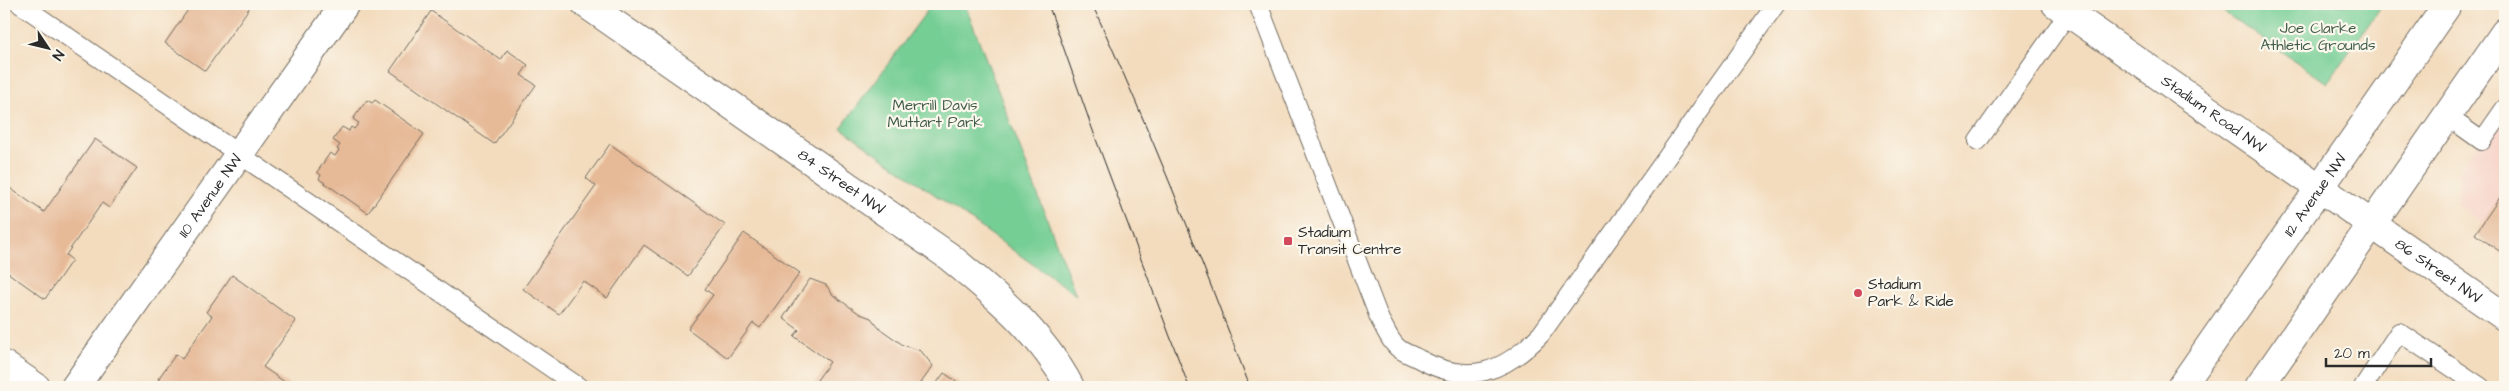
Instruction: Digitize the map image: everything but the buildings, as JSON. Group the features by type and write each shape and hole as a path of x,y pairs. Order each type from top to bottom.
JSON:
{"street":[{"name":"110 Avenue NW","path":"76,387 344,4"},
{"name":"84 Street NW","path":"586,4 947,255 997,296 1041,342 1070,387"},
{"name":"112 Avenue NW","path":"2181,387 2448,4"},
{"name":"Stadium Road NW","path":"2062,8 2372,224"},
{"path":"2258,387 2505,32"},
{"name":"86 Street NW","path":"2372,224 2505,317"},
{"path":"4,365 36,387"}],"lane":[{"path":"20,4 579,387"},
{"path":"1258,4 1363,280 1380,320 1396,347 1429,365 1450,372 1480,374 1502,366 1524,352 1541,334 1613,230 1776,4"},
{"path":"1978,140 2062,8"},
{"path":"2447,116 2482,141 2505,108"},
{"path":"2363,387 2399,332 2482,387"}],"shaded area":[{"path":"2505,104 2505,240 2458,205 2460,170"}],"green space":[{"name":"Merrill Davis Muttart Park","path":"932,4 965,4 1076,295 841,128"},
{"name":"Joe Clarke Athletic Grounds","path":"2212,4 2383,4 2327,83"}],"tram line":[{"path":"1048,4 1097,142 1189,387"},
{"path":"1092,4 1174,194 1250,387"}],"place":[{"name":"Stadium Transit Centre","path":"1288,241"},
{"name":"Stadium Park & Ride","path":"1858,293"}]}
